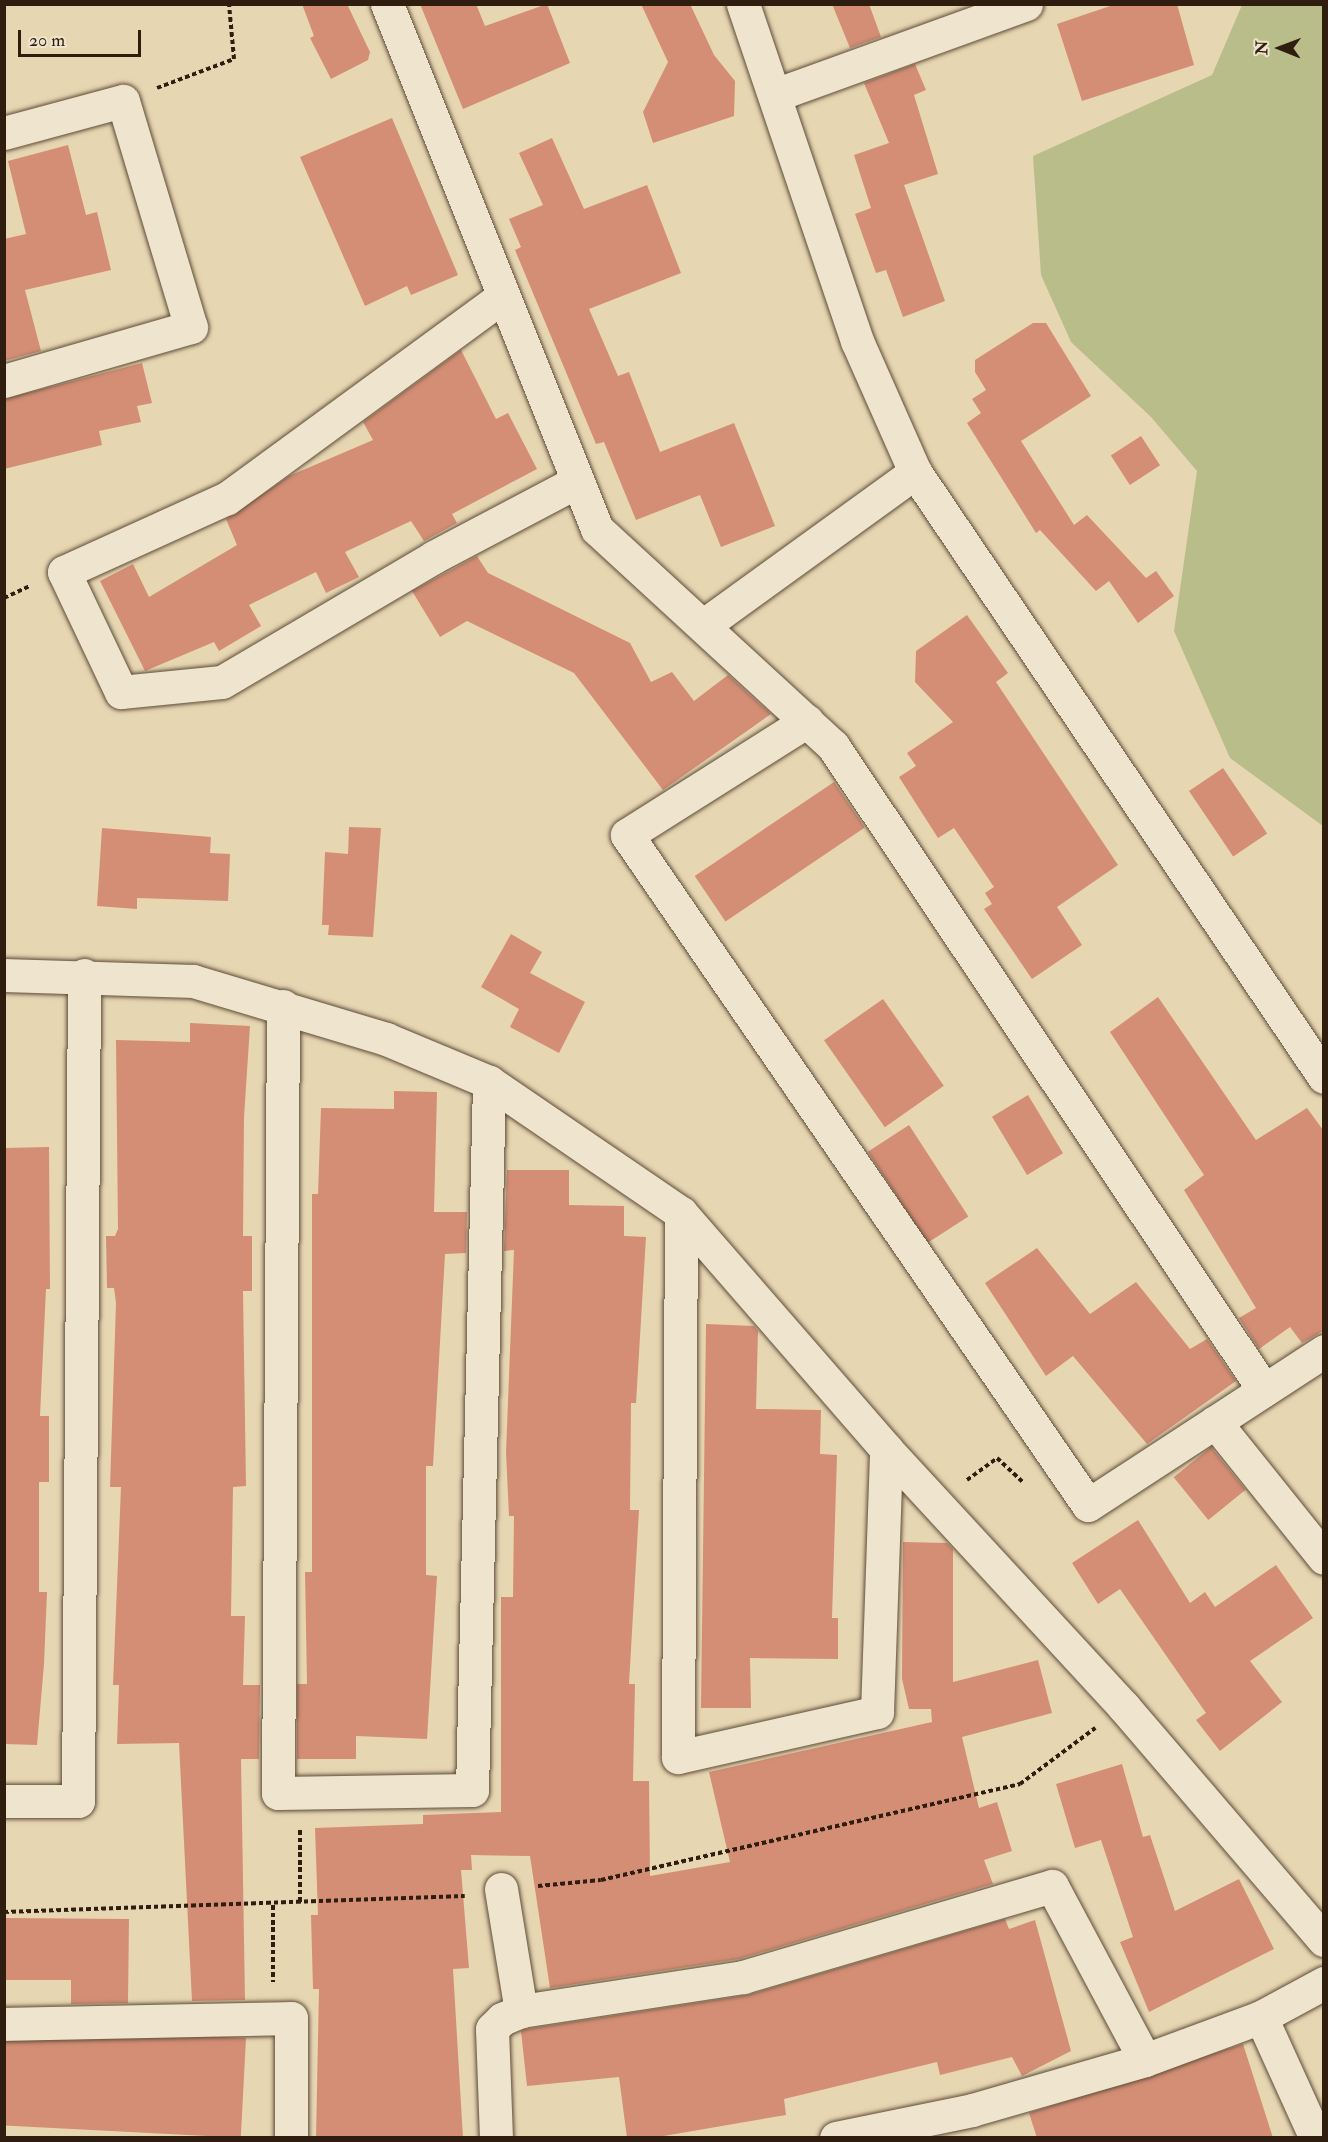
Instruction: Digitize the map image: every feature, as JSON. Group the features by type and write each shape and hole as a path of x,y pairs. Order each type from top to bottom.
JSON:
{"street":[{"path":"387,4 502,297 597,529 833,746 1264,1390"},
{"path":"743,4 857,340 915,472 1323,1077"},
{"path":"775,95 1026,4"},
{"path":"4,133 123,101 191,327 4,381"},
{"path":"502,297 227,498 64,572 121,692 222,682 434,557 576,482"},
{"path":"704,625 915,472"},
{"path":"807,721 627,835 1088,1505 1323,1351"},
{"path":"4,975 84,975 193,981 283,1006 386,1039 489,1082 681,1213 885,1449 1124,1707 1323,1940"},
{"path":"4,1801 78,1801 84,975"},
{"path":"283,1006 278,1793 472,1790 489,1082"},
{"path":"681,1213 678,1757 877,1712 885,1449"},
{"path":"1215,1422 1323,1558"},
{"path":"496,2138 492,2029 521,2011 743,1977 1053,1886 1145,2060"},
{"path":"501,1890 521,2011"},
{"path":"836,2138 972,2110 1145,2060 1261,2017 1323,1983"},
{"path":"1261,2017 1316,2138"},
{"path":"4,2025 291,2018 291,2138"}],"path":[{"path":"123,101 234,59 230,4"},
{"path":"936,1504 997,1458 1031,1490"},
{"path":"4,1912 300,1904 501,1890 601,1880 1020,1784 1095,1728"},
{"path":"299,1793 300,1904"},
{"path":"273,1905 274,2019"}],"green space":[{"path":"1242,5 1323,5 1323,826 1230,758 1174,631 1197,471 1151,417 1071,342 1041,275 1033,156 1212,75"}],"building":[{"path":"302,4 347,4 370,52 368,60 331,79 310,38 314,36"},
{"path":"420,4 476,4 485,26 547,4 570,63 463,109"},
{"path":"641,4 690,4 714,55 735,81 734,116 653,143 643,112 668,62"},
{"path":"832,4 869,4 881,37 850,48"},
{"path":"1116,4 1177,4 1194,65 1082,101 1057,24"},
{"path":"915,64 926,90 914,95 938,174 904,185 945,301 903,317 886,270 876,273 855,214 871,208 854,155 889,143 864,83"},
{"path":"392,118 458,275 411,295 407,286 365,306 300,157"},
{"path":"552,138 584,209 647,185 681,273 589,309 618,376 629,372 660,452 734,423 775,526 721,547 700,495 636,520 604,442 596,444 515,250 521,247 509,219 543,205 519,153"},
{"path":"68,145 86,215 97,212 111,270 25,290 41,351 4,361 4,239 26,234 8,161"},
{"path":"1033,323 1046,323 1091,396 1021,441 1074,525 1087,515 1146,578 1156,571 1174,596 1138,623 1109,581 1096,591 1040,530 1036,533 967,423 981,413 972,399 986,390 975,372 975,360"},
{"path":"461,350 496,419 508,413 537,469 452,514 457,523 424,541 411,521 345,552 359,577 326,593 316,572 249,605 261,626 219,651 214,642 145,671 100,581 133,564 149,597 237,545 226,519 289,476 373,440 363,422"},
{"path":"142,363 152,403 137,406 141,422 99,431 102,445 4,469 4,399"},
{"path":"1141,436 1160,465 1130,485 1111,456"},
{"path":"477,556 488,573 630,643 651,682 672,672 694,701 728,675 771,714 663,790 574,673 467,621 440,637 412,591"},
{"path":"967,615 1008,673 996,682 1118,865 1057,907 1082,945 1032,979 984,909 992,904 985,893 994,887 954,828 938,838 899,777 916,766 907,753 953,722 915,682 916,651"},
{"path":"1223,768 1267,833 1233,856 1189,791"},
{"path":"834,782 865,828 725,922 695,876"},
{"path":"349,827 381,828 373,937 328,935 329,925 322,925 325,852 348,854"},
{"path":"102,828 211,837 210,853 230,854 228,901 137,898 137,909 97,906"},
{"path":"511,934 542,952 530,973 585,1002 559,1053 510,1027 519,1009 481,987"},
{"path":"1158,997 1256,1140 1307,1108 1323,1130 1323,1331 1302,1343 1290,1327 1259,1349 1239,1318 1256,1308 1184,1190 1204,1175 1110,1032"},
{"path":"883,999 944,1086 885,1127 824,1040"},
{"path":"190,1023 250,1026 244,1117 243,1236 252,1236 252,1291 243,1291 246,1486 233,1487 231,1616 245,1616 243,1685 260,1685 259,1759 241,1759 245,2000 192,2001 179,1743 117,1744 119,1685 113,1685 121,1487 110,1487 116,1303 114,1288 107,1288 106,1236 115,1236 118,1229 116,1040 190,1042"},
{"path":"394,1091 437,1092 434,1212 467,1212 466,1253 445,1254 433,1466 426,1466 426,1575 437,1576 427,1739 356,1736 356,1759 297,1759 297,1684 307,1684 305,1572 312,1572 312,1194 318,1194 321,1108 394,1109"},
{"path":"1028,1095 1063,1153 1027,1175 992,1117"},
{"path":"909,1125 968,1216 927,1243 868,1152"},
{"path":"49,1147 50,1289 46,1289 40,1416 49,1416 49,1482 39,1482 39,1592 47,1592 44,1664 37,1745 4,1744 4,1148"},
{"path":"507,1170 569,1170 569,1205 624,1206 624,1236 646,1237 636,1403 631,1403 630,1510 639,1510 629,1684 635,1684 633,1781 649,1781 650,1876 730,1862 709,1772 932,1722 931,1709 909,1709 902,1679 903,1542 947,1543 953,1549 953,1682 1038,1660 1052,1713 962,1737 979,1808 997,1802 1012,1851 984,1860 993,1884 739,1959 550,1988 530,1856 471,1855 472,1870 461,1870 469,1968 453,1969 463,2138 316,2138 319,1989 313,1989 311,1915 318,1915 315,1828 423,1824 423,1815 501,1812 501,1597 513,1597 514,1516 509,1516 506,1452 514,1250 504,1251"},
{"path":"1037,1248 1090,1314 1136,1282 1190,1349 1207,1339 1236,1381 1147,1444 1073,1356 1046,1376 985,1283"},
{"path":"706,1324 754,1326 758,1331 756,1409 821,1410 820,1454 837,1455 832,1618 838,1618 838,1659 750,1658 751,1708 701,1708"},
{"path":"1211,1447 1246,1490 1208,1520 1174,1477"},
{"path":"1138,1520 1190,1603 1205,1592 1215,1607 1276,1565 1313,1618 1250,1661 1282,1702 1220,1751 1196,1720 1206,1713 1120,1589 1098,1604 1072,1563"},
{"path":"1122,1764 1143,1837 1150,1835 1175,1911 1239,1879 1274,1949 1149,2012 1120,1942 1133,1937 1101,1840 1075,1848 1056,1784"},
{"path":"4,1918 129,1919 128,2003 71,2004 71,1980 4,1980"},
{"path":"1005,1919 1009,1929 1035,1920 1071,2051 1022,2076 1012,2057 940,2075 937,2062 784,2099 786,2115 652,2138 627,2138 619,2077 527,2086 521,2031 526,2029 748,1995"},
{"path":"4,2025 246,2038 241,2138 4,2125"},
{"path":"1243,2044 1273,2138 1037,2138 1029,2113"}]}
